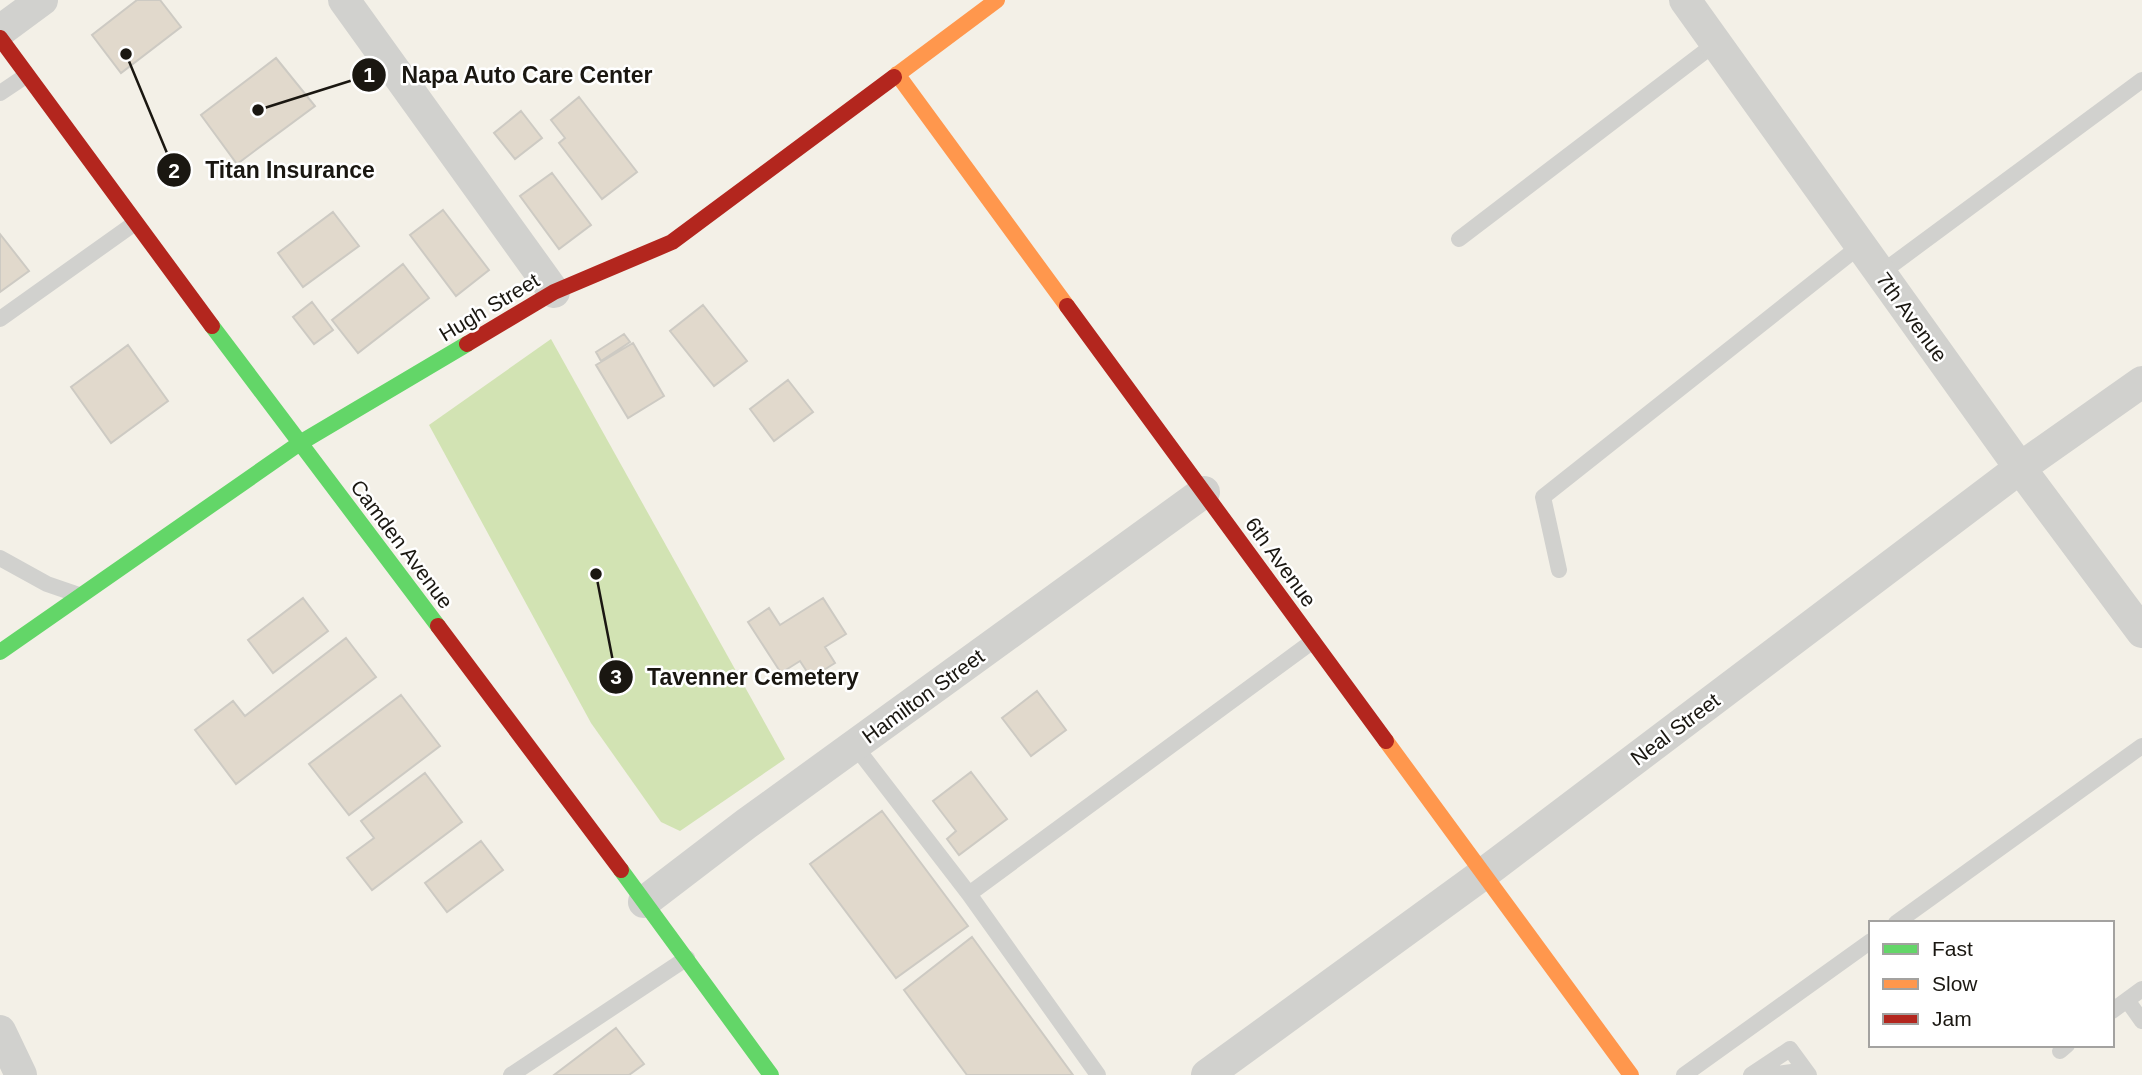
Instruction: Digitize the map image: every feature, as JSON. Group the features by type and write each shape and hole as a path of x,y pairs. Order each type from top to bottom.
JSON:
{"street":[{"path":"0,31 42,0"},
{"path":"344,0 554,292"},
{"name":"Hugh Street","path":"0,652 300,443 554,292 673,242 997,0"},
{"name":"7th Avenue","path":"1685,0 2020,468 2142,632"},
{"name":"Camden Avenue","path":"0,38 135,223 687,958 771,1075"},
{"name":"6th Avenue","path":"897,74 1631,1075"},
{"name":"Neal Street","path":"1207,1075 1483,874 2020,468 2142,382"},
{"name":"Hamilton Street","path":"644,902 1204,492"},
{"path":"0,1031 21,1075"}],"lane":[{"path":"1459,239 1716,43"},
{"path":"0,93 27,75"},
{"path":"1881,273 2142,80"},
{"path":"0,319 135,223"},
{"path":"1559,570 1543,497 1861,245"},
{"path":"3,564 82,596"},
{"path":"968,894 1313,641"},
{"path":"855,746 968,894 1098,1075"},
{"path":"1899,921 2141,748"},
{"path":"1684,1075 1869,942"},
{"path":"511,1075 687,958"},
{"path":"2114,1010 2142,989"},
{"path":"2127,1000 2142,1021"},
{"path":"1751,1075 1790,1049 1809,1075"},
{"path":"1770,1075 1792,1072 1795,1075"}],"green space":[{"path":"551,339 785,759 680,831 661,822 591,723 429,425"}],"building":[{"path":"137,0 160,0 181,27 121,73 92,35"},
{"path":"276,58 315,106 237,164 201,115"},
{"path":"579,97 637,172 602,199 559,143 565,138 551,120"},
{"path":"521,111 542,138 515,159 494,133"},
{"path":"552,173 591,225 559,249 520,196"},
{"path":"443,210 489,270 456,296 410,235"},
{"path":"333,212 359,246 303,287 278,253"},
{"path":"0,234 29,271 0,292"},
{"path":"403,264 429,298 358,353 332,320"},
{"path":"312,302 333,330 314,344 293,317"},
{"path":"703,305 747,361 714,386 670,331"},
{"path":"624,334 630,342 601,361 596,352"},
{"path":"633,343 664,396 628,418 596,365"},
{"path":"128,345 168,401 111,443 71,387"},
{"path":"788,380 813,412 774,441 750,409"},
{"path":"303,598 328,631 273,673 248,640"},
{"path":"823,598 846,634 825,647 835,663 811,678 800,661 781,673 748,622 769,608 780,625"},
{"path":"346,638 376,677 236,784 195,730 233,701 245,716"},
{"path":"1037,691 1066,730 1031,756 1002,718"},
{"path":"401,695 440,746 349,815 309,764"},
{"path":"971,772 1007,819 959,855 947,839 956,831 933,801"},
{"path":"425,773 462,822 372,890 347,858 374,838 361,821"},
{"path":"882,811 968,926 896,978 810,864"},
{"path":"481,841 503,870 447,912 425,883"},
{"path":"972,937 1073,1075 967,1075 904,990"},
{"path":"616,1028 644,1064 629,1075 554,1075"}],"traffic: fast":[{"path":"212,326 438,626"},
{"path":"0,652 300,443 467,344"},
{"path":"621,870 771,1075"}],"traffic: slow":[{"path":"894,77 997,0"},
{"path":"897,74 1067,306"},
{"path":"1386,741 1631,1075"}],"traffic: jam":[{"path":"0,38 212,326"},
{"path":"467,344 554,292 672,242 894,77"},
{"path":"1067,306 1386,741"},
{"path":"438,626 621,870"}],"place":[{"name":"Titan Insurance","path":"126,54"},
{"name":"Napa Auto Care Center","path":"258,110"},
{"name":"Tavenner Cemetery","path":"596,574"}]}
